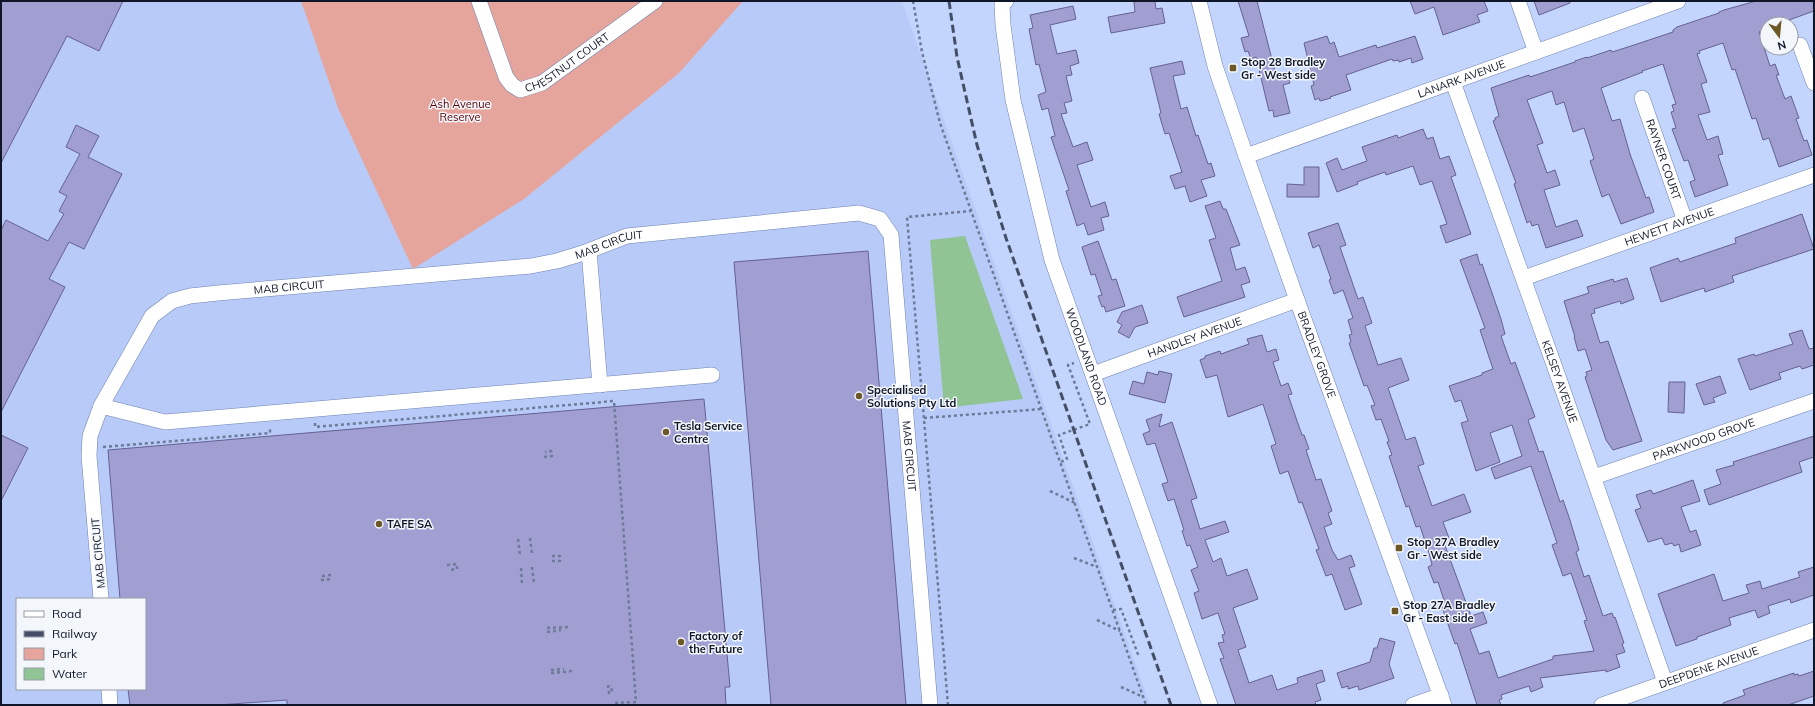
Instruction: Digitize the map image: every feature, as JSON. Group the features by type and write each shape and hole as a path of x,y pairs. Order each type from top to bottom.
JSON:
{"street":[{"name":"CHESTNUT COURT","path":"479,1 506,77 512,85 520,90 542,83 655,1"},
{"name":"WOODLAND ROAD","path":"1006,1 1002,4 1002,26 1013,100 1052,260 1210,705"},
{"name":"BRADLEY GROVE","path":"1199,1 1215,66 1296,300 1442,700"},
{"path":"1518,1 1536,52"},
{"name":"LANARK AVENUE","path":"1246,156 1678,1"},
{"path":"1800,45 1814,83"},
{"name":"KELSEY AVENUE","path":"1453,82 1524,278 1665,682"},
{"name":"RAYNER COURT","path":"1642,98 1685,221"},
{"name":"HEWETT AVENUE","path":"1524,278 1814,175"},
{"name":"MAB CIRCUIT","path":"101,598 89,456 90,436 101,406 152,316 172,301 190,296 218,293 531,266 557,261 589,251 627,236 859,213 880,219 890,235 930,705"},
{"path":"589,251 600,385"},
{"name":"HANDLEY AVENUE","path":"1093,374 1296,300"},
{"path":"101,406 165,422 712,375"},
{"name":"PARKWOOD GROVE","path":"1594,477 1814,401"},
{"name":"DEEPDENE AVENUE","path":"1602,705 1814,630"},
{"path":"109,690 110,705"},
{"path":"1413,705 1442,700"}],"path":[{"path":"913,1 922,52 938,115 1146,705"},
{"path":"948,705 907,216 971,211"},
{"path":"1087,358 1068,365 1090,424"},
{"path":"313,409 315,427 614,401 636,702 615,703"},
{"path":"924,418 1042,409"},
{"path":"104,455 103,447 270,433 268,413"},
{"path":"1060,462 1067,459 1059,436 1090,424 1094,422 1093,420"},
{"path":"544,457 552,456 552,451 545,452"},
{"path":"1050,491 1075,504"},
{"path":"530,538 532,554"},
{"path":"518,539 520,555"},
{"path":"552,556 560,556 560,561 552,561"},
{"path":"1074,558 1098,567"},
{"path":"446,565 455,565 455,569 447,570"},
{"path":"532,567 534,583"},
{"path":"521,568 522,584"},
{"path":"331,575 322,576 322,580 331,579"},
{"path":"1113,610 1121,609 1139,657"},
{"path":"1097,620 1120,632"},
{"path":"561,630 547,630 570,627"},
{"path":"550,670 564,670 551,673 573,671"},
{"path":"1121,687 1144,697"}],"shaded area":[{"path":"1,1 301,1 338,108 413,268 524,199 679,73 743,1 902,1 1150,705 1,705"}],"green space":[{"name":"Ash Avenue Reserve","path":"301,1 743,1 679,73 524,199 413,269 338,108"}],"water":[{"path":"965,236 1023,399 944,408 930,240"}],"building":[{"path":"1,1 123,1 99,51 67,36 1,163"},
{"path":"1155,1 1156,9 1162,8 1165,23 1111,33 1108,17 1135,12 1134,2"},
{"path":"1238,1 1257,1 1276,75 1287,72 1290,83 1283,85 1290,113 1274,117 1273,110 1269,111 1256,57 1251,59 1248,51 1245,52 1241,38 1249,36"},
{"path":"1410,1 1484,1 1488,11 1477,15 1480,22 1443,35 1434,7 1415,14"},
{"path":"1534,1 1570,1 1570,3 1539,15"},
{"path":"1756,1 1814,1 1814,11 1799,16 1759,16 1759,56 1767,56 1770,66 1775,64 1779,75 1776,75 1785,99 1791,96 1799,118 1796,119 1804,141 1807,140 1812,155 1779,167 1769,138 1763,140 1756,118 1752,119 1735,69 1732,70 1723,43 1699,51 1700,53 1697,54 1707,82 1701,84 1710,112 1698,115 1707,140 1718,136 1723,154 1718,155 1728,185 1695,197 1690,182 1695,180 1688,160 1684,161 1672,129 1676,128 1671,112 1674,111 1672,105 1676,104 1663,64 1642,71 1643,72 1601,88 1612,121 1620,119 1630,154 1646,198 1649,197 1654,212 1621,224 1609,194 1602,197 1590,161 1594,159 1584,128 1573,132 1564,102 1556,105 1552,91 1527,100 1543,143 1537,145 1547,173 1555,170 1560,185 1544,190 1556,227 1577,220 1583,236 1546,248 1538,224 1532,226 1530,221 1527,223 1514,184 1516,183 1493,121 1499,116 1491,88 1529,75 1530,77 1587,57 1611,50 1612,52 1673,32 1673,30 1677,27 1724,10"},
{"path":"1073,6 1076,19 1050,25 1057,54 1076,50 1079,63 1070,66 1072,75 1066,76 1072,101 1064,103 1067,113 1061,114 1073,147 1087,142 1093,160 1077,165 1091,207 1105,202 1109,216 1101,218 1104,230 1088,235 1084,223 1077,226 1066,191 1069,190 1051,137 1055,136 1048,108 1042,110 1038,95 1046,92 1039,64 1036,65 1029,29 1033,28 1030,15"},
{"path":"1327,36 1330,44 1334,42 1339,57 1376,45 1377,48 1415,36 1423,59 1412,63 1411,58 1399,62 1398,60 1393,61 1392,59 1346,75 1351,90 1330,97 1331,98 1320,101 1319,98 1315,100 1311,86 1314,85 1304,43"},
{"path":"1182,61 1185,74 1173,76 1181,109 1187,107 1196,136 1198,135 1208,164 1211,163 1215,176 1201,180 1207,196 1190,202 1185,186 1175,189 1170,176 1182,172 1169,133 1165,134 1159,114 1161,113 1150,68"},
{"path":"76,125 99,136 88,157 122,174 84,249 69,242 49,279 65,287 1,412 1,230 6,220 48,241 64,214 59,211 67,196 59,192 80,154 66,147"},
{"path":"1423,129 1427,139 1433,137 1440,159 1449,156 1456,175 1451,177 1471,234 1446,243 1440,226 1447,224 1432,181 1420,185 1413,166 1386,175 1385,172 1357,182 1358,184 1337,192 1326,163 1337,158 1342,170 1367,161 1362,147 1397,135 1398,138"},
{"path":"1304,167 1319,167 1319,197 1287,197 1287,184 1304,185"},
{"path":"1220,201 1223,209 1226,209 1240,245 1230,248 1236,270 1245,267 1250,282 1241,285 1245,297 1184,317 1177,297 1222,281 1209,240 1216,238 1205,206"},
{"path":"1802,214 1814,249 1732,276 1734,282 1705,292 1704,288 1661,302 1650,268 1678,258 1680,262 1736,243 1735,238"},
{"path":"1338,223 1346,245 1340,247 1358,299 1363,297 1372,323 1365,326 1378,365 1401,358 1409,380 1388,388 1406,440 1415,437 1424,464 1418,466 1432,506 1464,494 1471,512 1443,522 1449,538 1443,540 1471,616 1483,612 1487,623 1470,629 1479,654 1489,651 1498,678 1553,659 1553,656 1594,651 1584,621 1587,620 1571,573 1563,576 1552,545 1557,543 1531,466 1495,479 1491,468 1522,456 1512,425 1490,433 1500,462 1476,471 1461,423 1468,421 1461,400 1455,402 1449,386 1482,375 1482,373 1493,369 1480,330 1485,328 1460,260 1477,254 1480,265 1482,264 1501,319 1505,334 1501,336 1511,364 1515,362 1535,417 1528,420 1539,452 1543,451 1560,502 1563,500 1569,517 1579,550 1576,552 1584,577 1589,575 1603,616 1612,613 1614,618 1615,617 1624,643 1622,644 1625,652 1616,655 1620,667 1606,672 1606,670 1540,678 1543,687 1531,692 1529,686 1501,695 1502,699 1499,700 1501,705 1477,705 1457,643 1455,644 1442,607 1446,606 1438,582 1434,583 1428,567 1432,565 1420,526 1416,527 1409,506 1406,507 1389,456 1392,455 1387,442 1389,441 1381,419 1376,420 1371,406 1375,405 1367,385 1364,386 1349,343 1351,342 1349,335 1352,334 1348,320 1353,318 1343,290 1334,294 1329,280 1331,279 1319,245 1313,248 1308,233"},
{"path":"1098,241 1112,280 1116,279 1125,306 1106,312 1104,306 1102,307 1098,296 1102,295 1095,274 1091,275 1082,247"},
{"path":"868,251 906,705 771,705 734,262"},
{"path":"1627,278 1634,299 1621,304 1620,301 1594,309 1595,313 1591,314 1600,343 1608,341 1642,441 1613,450 1606,440 1585,377 1587,376 1586,372 1592,370 1585,349 1578,351 1564,301 1589,293 1587,287 1613,279 1614,282"},
{"path":"1142,305 1148,323 1135,327 1129,338 1118,332 1122,325 1117,322 1122,312"},
{"path":"1802,330 1809,349 1814,348 1814,365 1802,369 1800,366 1779,373 1781,379 1750,390 1738,359 1754,354 1755,356 1793,344 1789,334"},
{"path":"1262,335 1267,352 1276,349 1279,360 1273,362 1281,386 1288,383 1292,394 1288,395 1302,435 1304,435 1309,449 1306,450 1316,480 1321,479 1332,511 1328,513 1332,524 1324,527 1332,550 1338,560 1351,555 1355,566 1349,568 1362,604 1345,610 1332,574 1326,576 1316,550 1319,549 1302,502 1299,503 1288,471 1280,474 1271,446 1276,444 1263,404 1228,417 1217,375 1206,378 1200,360 1205,358 1205,356 1220,351 1221,354 1249,344 1247,339"},
{"path":"1159,371 1172,374 1165,403 1129,394 1133,381 1144,384 1147,372 1158,375"},
{"path":"1720,376 1726,393 1713,398 1715,402 1704,405 1696,384"},
{"path":"1669,382 1685,382 1684,413 1668,412"},
{"name":"TAFE SA","path":"704,399 730,687 725,687 726,705 287,705 287,700 218,705 130,705 128,690 146,690 146,598 120,598 108,450"},
{"path":"1162,414 1159,427 1172,422 1179,443 1197,498 1191,500 1200,529 1225,521 1229,532 1205,540 1213,562 1221,558 1227,576 1247,569 1258,599 1233,608 1246,647 1238,650 1249,683 1272,675 1277,690 1298,683 1297,678 1322,670 1325,681 1316,684 1321,700 1315,702 1316,705 1236,705 1220,659 1224,658 1218,643 1224,642 1222,635 1225,634 1218,613 1202,619 1194,593 1199,591 1191,570 1198,567 1190,545 1187,546 1182,531 1184,530 1174,499 1168,501 1162,484 1168,482 1155,443 1147,445 1143,434 1150,431 1146,420"},
{"path":"1,435 28,448 1,501"},
{"path":"1814,436 1814,457 1799,462 1802,472 1709,505 1704,490 1721,484 1716,470 1734,465 1733,462"},
{"path":"1693,480 1700,501 1681,507 1690,532 1696,530 1701,545 1681,552 1679,544 1674,546 1672,543 1665,545 1662,538 1648,542 1635,510 1641,508 1636,495 1651,490 1653,494"},
{"path":"1814,567 1814,595 1791,603 1790,599 1768,606 1770,613 1758,618 1755,610 1729,618 1731,625 1676,646 1658,594 1714,574 1723,601 1749,593 1746,585 1760,581 1762,589 1800,577 1798,572"},
{"path":"1380,638 1395,642 1389,664 1394,678 1359,690 1358,686 1348,689 1348,686 1342,688 1337,673 1370,662 1374,648 1377,648"},
{"path":"1814,671 1814,696 1788,705 1723,705 1723,703 1745,695 1743,690 1794,673 1794,675 1798,674 1799,676"}],"railway":[{"path":"949,1 957,57 977,145 1006,238 1171,705"}],"place":[{"name":"Stop 28 Bradley Gr - West side","path":"1233,68"},
{"name":"Specialised Solutions Pty Ltd","path":"859,396"},
{"name":"Tesla Service Centre","path":"666,432"},
{"name":"TAFE SA","path":"379,524"},
{"name":"Stop 27A Bradley Gr - West side","path":"1399,548"},
{"name":"Stop 27A Bradley Gr - East side","path":"1395,611"},
{"name":"Factory of the Future","path":"681,642"}]}
